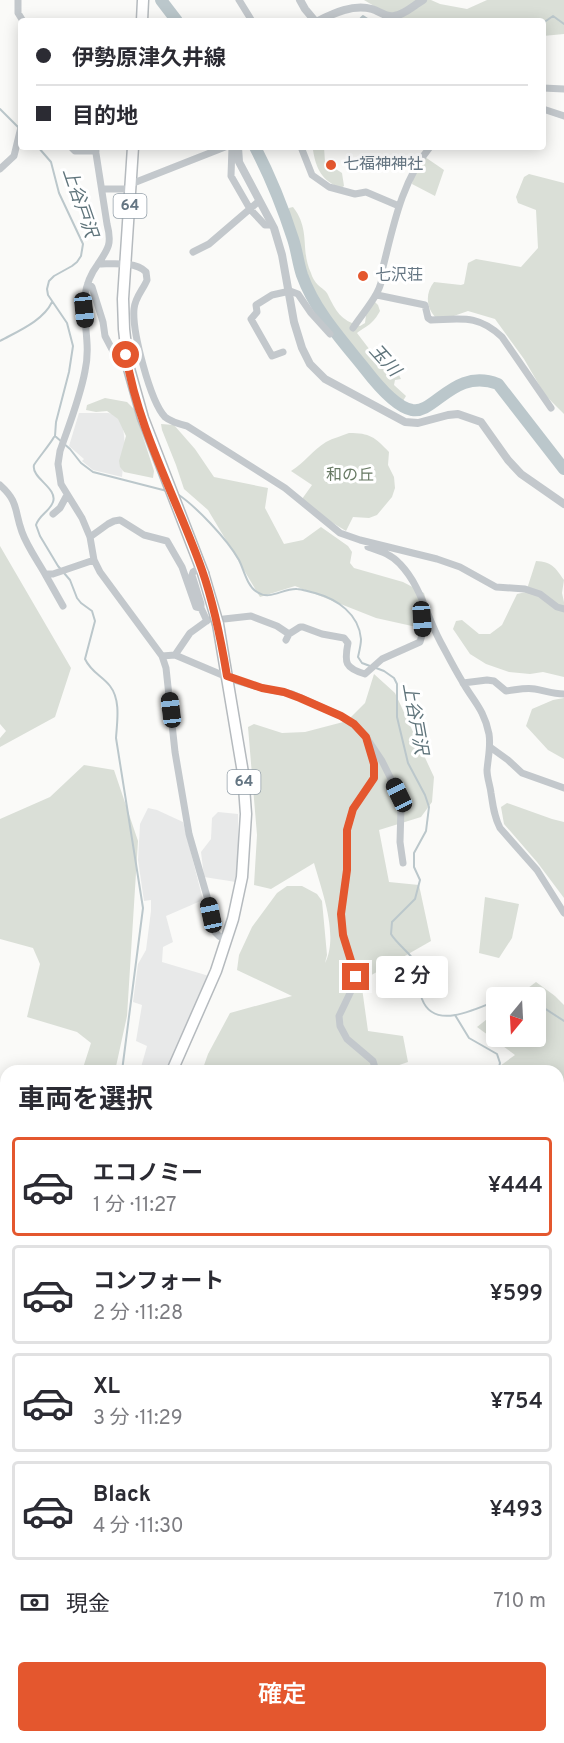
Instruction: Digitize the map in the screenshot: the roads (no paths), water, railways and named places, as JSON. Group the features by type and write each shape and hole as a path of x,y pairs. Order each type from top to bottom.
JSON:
{"main road":[{"path":"142,18 143,0"},
{"name":"64","path":"134,150 123,319 128,365 138,406 201,567 227,676 243,773 246,814 242,876 227,940 202,1005 175,1065"}],"street":[{"path":"18,0 18,13 21,18"},
{"path":"239,0 250,18"},
{"path":"300,0 314,18"},
{"path":"323,18 343,9 366,8 391,17 423,0"},
{"path":"546,88 564,88"},
{"path":"546,110 564,116"},
{"path":"0,169 14,156 18,137"},
{"path":"95,150 110,241 104,256 91,274 84,292 87,358 85,373 60,451 58,464 61,484 90,537 94,560 100,572 162,656 166,668 175,752 189,834 208,900 214,931 227,940"},
{"path":"102,189 131,187 218,150"},
{"path":"232,150 231,176 250,209 266,225 272,225"},
{"path":"238,150 239,162 272,225 282,255 294,322 310,364 326,379 405,422 418,423 458,414 481,422 521,474 564,504"},
{"path":"302,150 312,175 329,187 355,194 366,192 399,206"},
{"path":"352,328 376,295 383,278 382,271 399,206 411,175 428,150"},
{"path":"194,252 209,244 259,201"},
{"path":"98,264 140,267 147,275 146,284 136,299 134,317 138,347 146,375 160,409 172,422 187,426 285,488 332,527 351,537 460,567 489,585 525,589 540,594 557,608 564,609"},
{"path":"87,283 92,287 105,336 115,355"},
{"path":"283,352 272,356 251,320 257,312 256,304 272,295 290,291 298,294 311,314 330,334"},
{"path":"376,295 425,305 430,320 473,319 484,322 502,337 551,408"},
{"path":"0,485 10,494 21,532 63,606"},
{"path":"53,514 68,495"},
{"path":"90,537 108,524 120,520 144,535 167,541 182,567 196,607 201,608 214,621"},
{"path":"351,537 358,544 384,552 398,562 417,586 429,621 463,683 479,706 489,735 487,773 497,822 537,870 564,913"},
{"path":"45,574 94,560"},
{"path":"201,567 192,575 201,608"},
{"path":"175,655 190,633 214,621 251,616 277,626 288,637 303,627 322,634 344,638 348,643 346,656 349,667 365,674 382,659 420,642 423,631 422,607 424,602"},
{"path":"162,656 175,655 262,688 284,692 341,716 354,724 382,761 399,795 403,863"},
{"path":"463,683 487,680 494,681 506,691 525,688 552,694 564,694"},
{"path":"366,737 374,764 374,778 353,809 347,830 347,870 341,914 343,935 356,977 339,1016 340,1026 347,1039 373,1061 374,1065"},
{"path":"490,747 522,773 564,788"}],"waterway":[{"name":"玉川","path":"161,0 175,18"},
{"path":"361,18 363,16 366,18"},
{"path":"546,21 553,16 564,24"},
{"name":"上谷戸沢","path":"0,109 18,127"},
{"name":"上谷戸沢","path":"41,150 51,162 59,193 83,244 81,256 77,262 54,276 49,281 47,289 48,295 67,323 73,346 55,436 93,472 167,491"},
{"name":"玉川","path":"256,150 281,204 307,288 321,313 338,336 386,393 406,408 420,410 457,386 483,380 498,384 564,469"},
{"path":"0,341 43,315 52,302"},
{"path":"54,437 34,465 36,474 52,492 53,497 52,505 36,525 58,566 70,580 77,598 92,611 95,621 85,659 110,686 116,698 118,711 116,738 143,908 123,1065"},
{"name":"上谷戸沢","path":"176,493 202,514 227,542 239,560 248,582 257,592 272,595 292,589 301,589 331,599 346,609 359,630 361,641 358,657 362,663 370,666"},
{"name":"上谷戸沢","path":"376,668 394,678 397,684 397,717 408,763 429,807 426,831 414,853 414,867 420,880 415,899 392,922 391,934 415,962 422,999 428,1009 445,1016 467,1012 486,1005"},
{"name":"上谷戸沢","path":"546,1009 564,1021"},
{"path":"455,1015 469,1038 497,1054 500,1065"}],"place":[{"name":"七福神神社","path":"331,165"},
{"name":"七沢荘","path":"363,276"}],"park label":[{"name":"和の丘","path":"350,476"}]}
